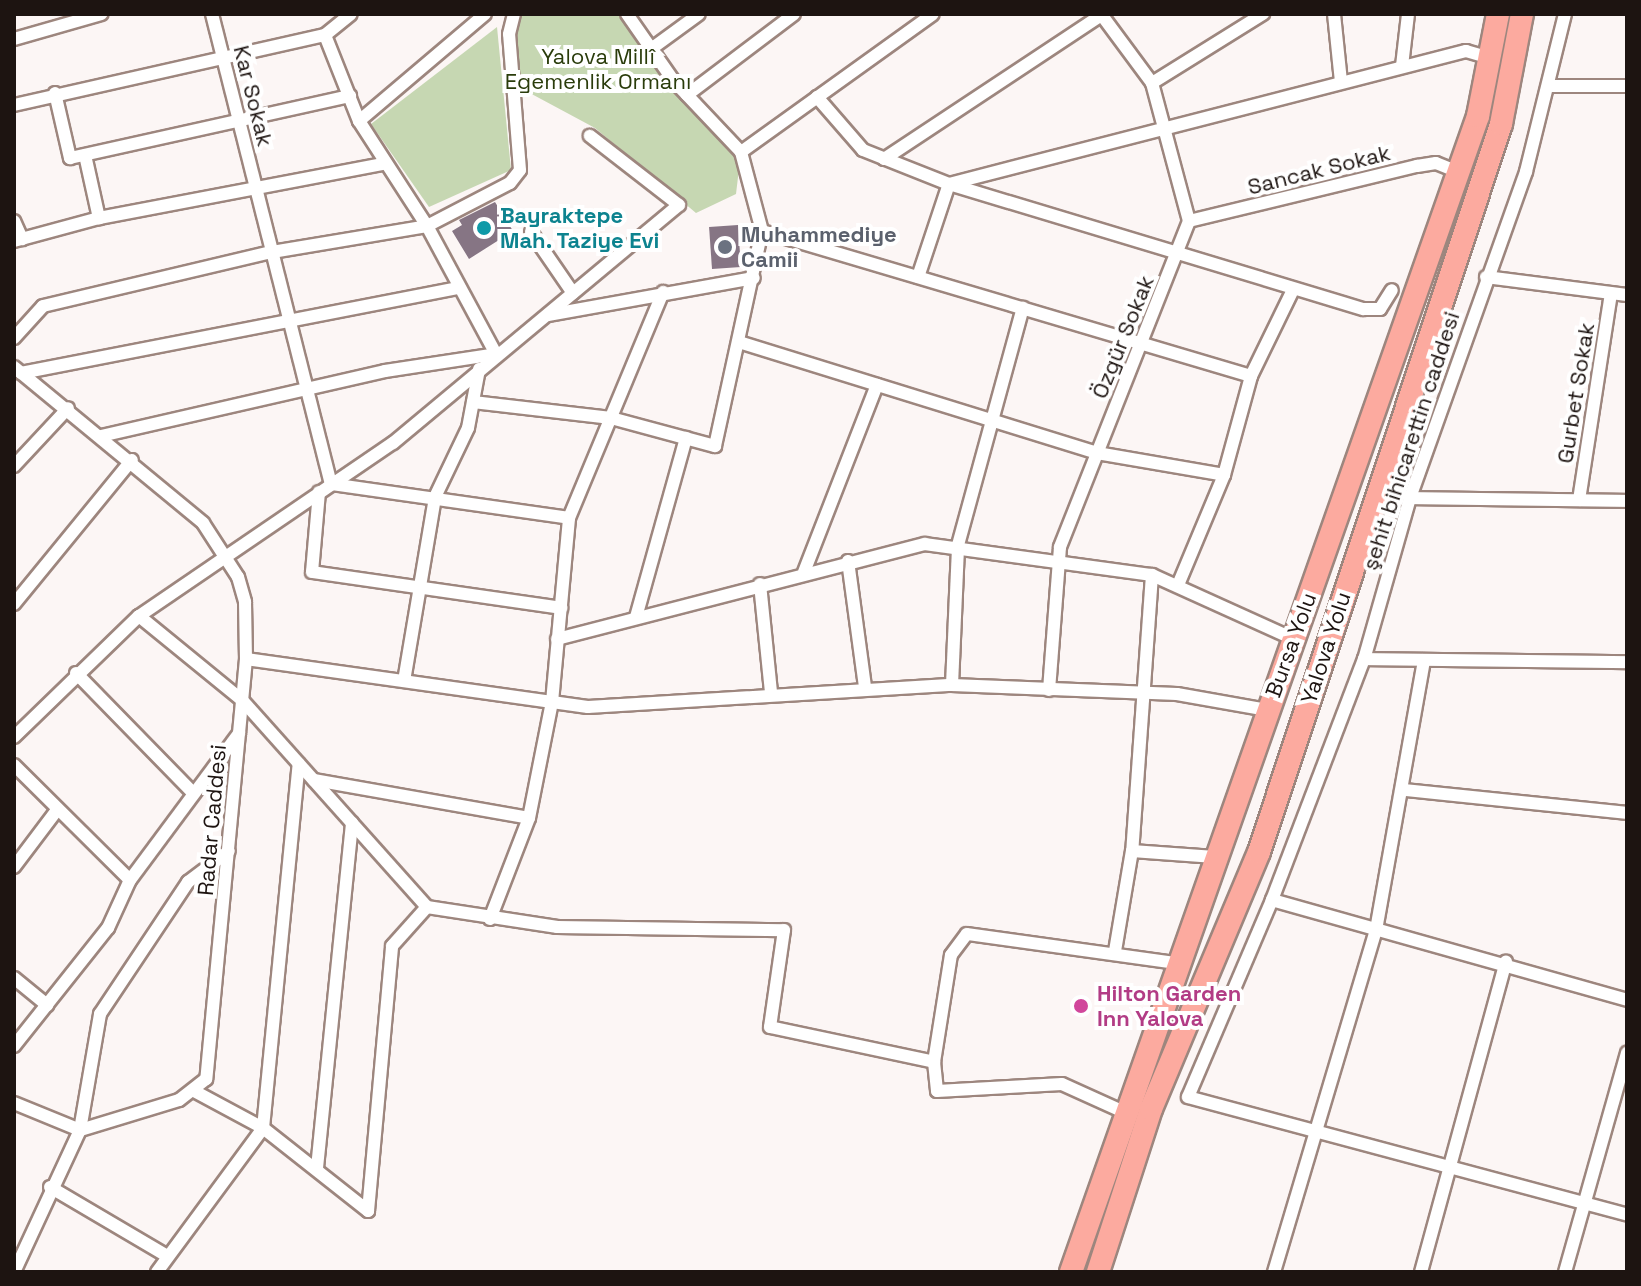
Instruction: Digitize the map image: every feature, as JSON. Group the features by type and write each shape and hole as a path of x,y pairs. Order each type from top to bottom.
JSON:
{"highway":[{"name":"Bursa Yolu","path":"1071,1272 1176,963 1458,172 1491,58 1498,14"},
{"name":"Yalova Yolu","path":"1098,1272 1151,1109 1259,852 1501,124 1522,14"}],"street":[{"path":"14,39 76,17 101,14"},
{"name":"Kar Sokak","path":"212,14 331,484"},
{"path":"14,105 55,93 325,35 351,14"},
{"path":"359,121 485,14"},
{"path":"14,338 43,306 272,252 427,226 510,183 520,170 509,34 514,14"},
{"path":"473,402 611,418 715,446 762,231 741,152 687,95 627,14"},
{"path":"651,49 699,14"},
{"path":"687,95 794,14"},
{"path":"741,152 933,14"},
{"path":"884,159 1102,14 1152,83 1167,128 1189,221"},
{"path":"1152,83 1263,14"},
{"path":"1334,14 1341,82"},
{"path":"1402,66 1408,14"},
{"name":"şehit bihicarettin caddesi","path":"1321,1132 1188,1097 1272,900 1364,659 1410,498 1551,86 1565,14"},
{"path":"325,35 359,121 427,226 496,354"},
{"path":"949,184 1466,51 1491,58"},
{"path":"1551,86 1627,86"},
{"path":"55,93 70,158 350,96"},
{"path":"817,97 845,135 884,159 949,184 1180,251 1293,290 1372,309 1389,302 1392,290"},
{"path":"14,737 76,673 139,616 225,553 393,443 496,354 679,205 590,136"},
{"path":"85,155 99,218"},
{"path":"14,221 18,240 99,218 386,163"},
{"name":"Sancak Sokak","path":"1189,221 1417,166 1436,163 1458,172"},
{"path":"918,277 949,184"},
{"name":"Özgür Sokak","path":"1049,690 1057,563 1097,453 1180,251 1189,221"},
{"path":"762,231 1251,376"},
{"path":"531,232 573,293"},
{"path":"1486,277 1627,295"},
{"path":"547,315 754,278"},
{"path":"17,370 291,324 460,288"},
{"path":"1178,585 1224,475 1251,376 1293,290"},
{"path":"490,919 529,818 552,702 569,518 663,292"},
{"name":"Gurbet Sokak","path":"1579,500 1611,293"},
{"path":"952,685 958,545 1023,308"},
{"path":"739,342 1097,453 1224,475"},
{"path":"101,436 307,388 496,354"},
{"path":"404,681 435,497 468,428 479,369"},
{"name":"Radar Caddesi","path":"17,370 132,460 203,523 225,553 245,602 246,659 212,1055 196,1092"},
{"path":"804,572 877,385"},
{"path":"14,466 68,408"},
{"path":"636,617 686,438"},
{"path":"14,604 132,460"},
{"path":"331,484 569,518"},
{"path":"319,492 312,572 420,584 561,608"},
{"path":"1410,498 1627,501"},
{"path":"557,639 804,572 925,544 958,545 1057,563 1152,575 1294,639"},
{"path":"848,561 865,686"},
{"path":"1115,951 1132,851 1152,575"},
{"path":"760,584 771,693"},
{"path":"139,616 242,700 427,907 557,927 784,930 770,1027 934,1062"},
{"path":"246,659 552,702 621,706 865,686 952,685 1144,693 1254,703 1267,710"},
{"path":"1364,659 1627,662"},
{"path":"1274,1272 1321,1132 1376,930 1405,790 1424,660"},
{"path":"76,673 192,792"},
{"path":"14,1046 108,928 130,880 192,792 239,733"},
{"path":"157,1272 263,1128 299,764"},
{"path":"14,765 130,880"},
{"path":"314,780 529,818"},
{"path":"1405,790 1627,813"},
{"path":"14,867 57,810"},
{"path":"317,1168 352,823"},
{"path":"14,1272 50,1187 80,1130 100,1014 188,882 229,851"},
{"path":"1132,851 1215,857"},
{"path":"1272,900 1376,930 1506,961 1627,1000"},
{"path":"14,1103 80,1130 196,1092 263,1128 368,1211 392,946 427,907"},
{"path":"1124,1112 1062,1084 937,1091 934,1062 951,955 967,934 1115,951 1176,963"},
{"path":"1421,1272 1452,1169 1506,961"},
{"path":"14,978 47,1005"},
{"path":"1565,1272 1627,1053"},
{"path":"1321,1132 1627,1215"},
{"path":"50,1187 167,1256"}],"green space":[{"name":"Yalova Millî Egemenlik Ormanı","path":"514,14 627,14 667,87 687,95 741,152 736,194 696,213 595,128 513,84"},
{"path":"497,27 511,170 429,207 371,124"}],"building":[{"name":"Bayraktepe Mah. Taziye Evi","path":"495,202 513,231 469,259 452,231 462,225 459,220"},
{"name":"Muhammediye Camii","path":"738,225 741,267 712,269 709,227"}],"place":[{"name":"Bayraktepe Mah. Taziye Evi","path":"484,228"},
{"name":"Muhammediye Camii","path":"725,247"},
{"name":"Hilton Garden Inn Yalova","path":"1081,1006"}]}
